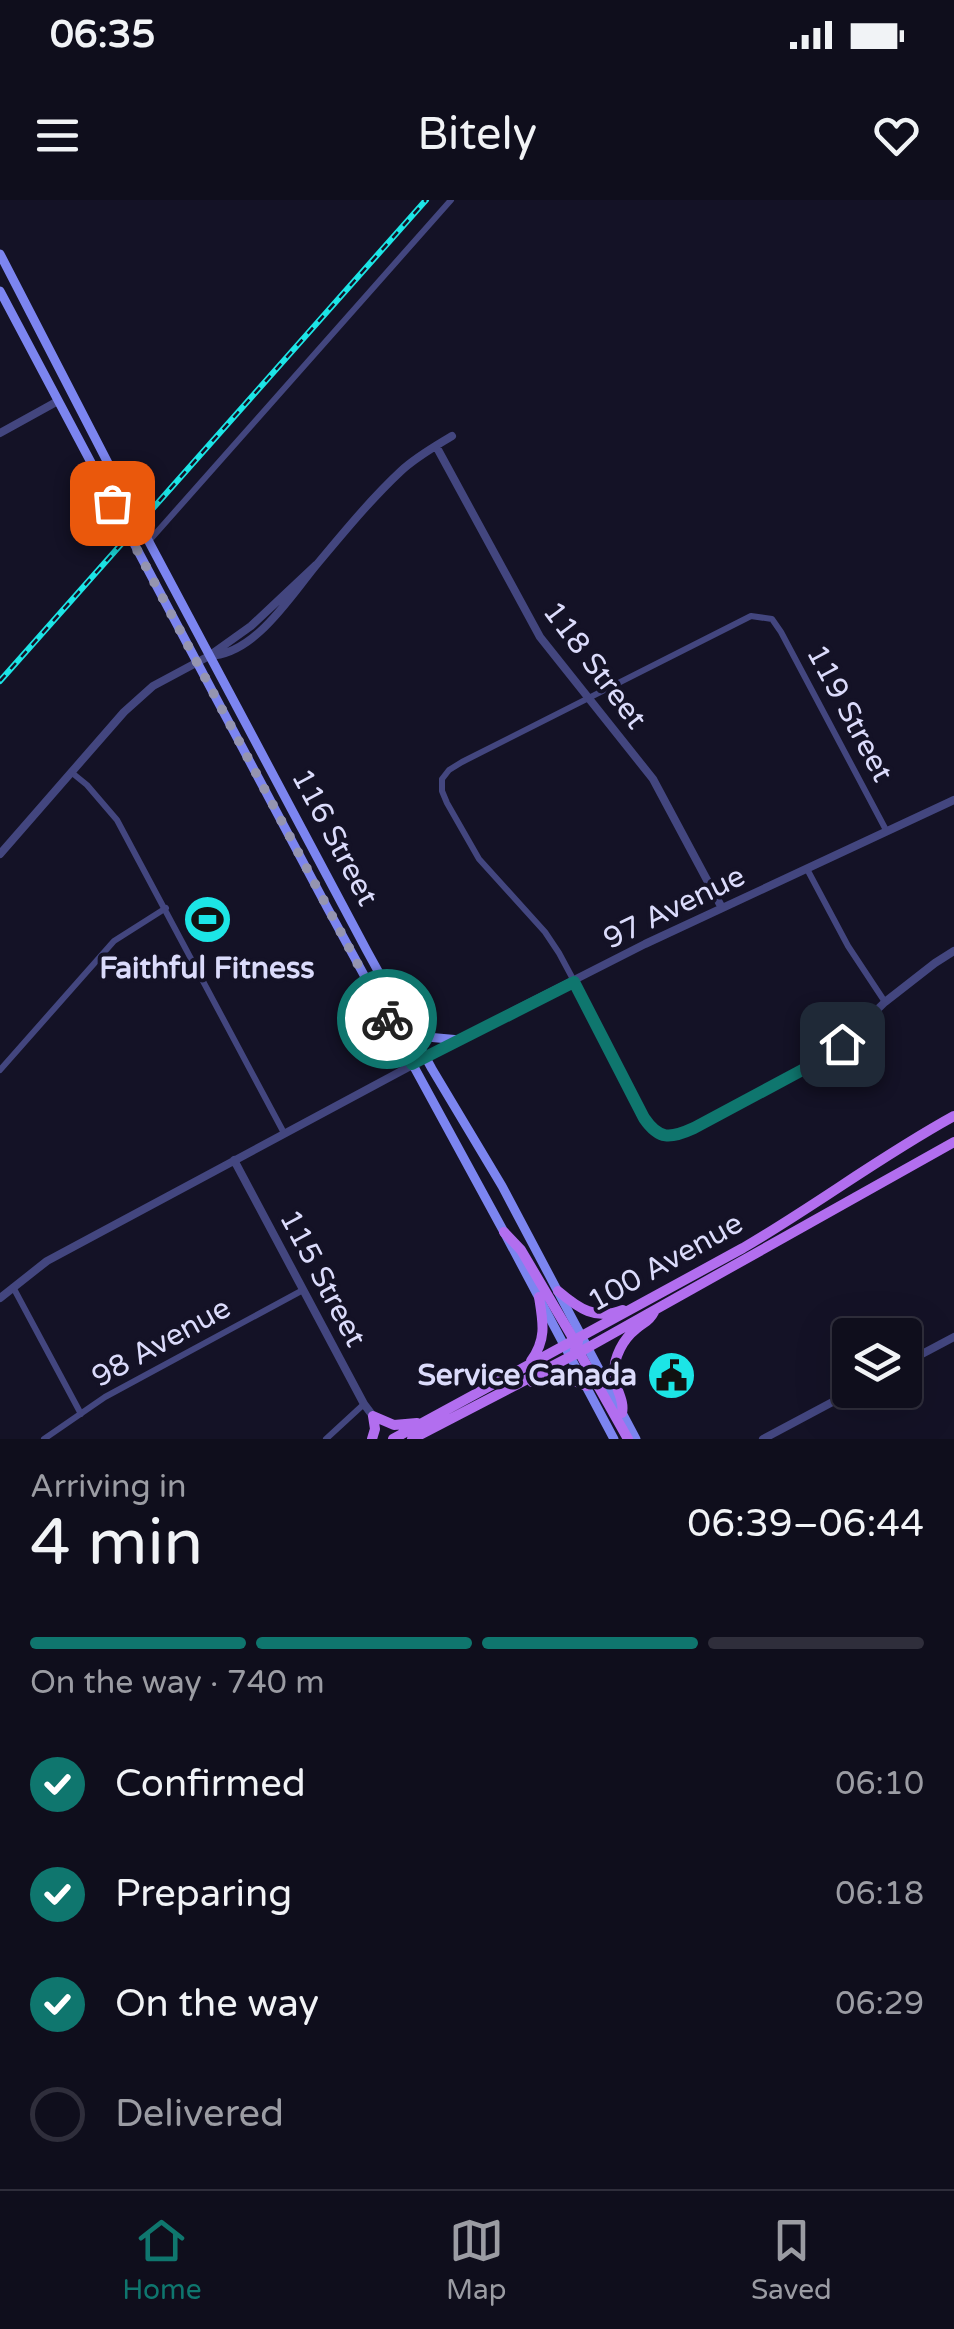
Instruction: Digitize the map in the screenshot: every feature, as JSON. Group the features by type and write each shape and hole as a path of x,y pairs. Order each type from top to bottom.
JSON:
{"main road":[{"name":"116 Street","path":"0,256 209,656 425,1056 558,1291 587,1386 614,1439"},
{"name":"116 Street","path":"0,291 539,1297 622,1413 632,1439"},
{"path":"408,1024 427,1038 460,1040"},
{"name":"100 Avenue","path":"412,1439 503,1392 642,1304 795,1217 954,1116"},
{"name":"100 Avenue","path":"393,1439 528,1366 655,1308 954,1142"},
{"path":"504,1232 521,1250 632,1439"},
{"path":"558,1291 580,1309 601,1314 642,1304"},
{"path":"528,1366 542,1343 544,1325 539,1297"},
{"path":"622,1413 624,1406 615,1385 614,1364 633,1330 650,1320 655,1308"},
{"path":"503,1392 557,1374 587,1386"},
{"path":"372,1439 374,1416 394,1424 423,1423"}],"street":[{"path":"149,542 451,200"},
{"path":"0,433 72,394"},
{"path":"0,854 124,712 154,686 209,656 252,626 316,565 398,473 452,436"},
{"name":"118 Street","path":"436,446 540,637 653,779 722,908"},
{"name":"119 Street","path":"587,697 751,616 772,619 886,830"},
{"path":"587,697 462,762 442,779 442,791 479,859 560,953 644,1118 656,1133 667,1136 694,1128 806,1068 842,1044 885,1002 954,951"},
{"path":"71,772 87,784 117,820 284,1133"},
{"name":"97 Avenue","path":"0,1298 47,1260 425,1056 645,944 954,800"},
{"path":"807,869 848,946 885,1002"},
{"path":"0,1070 114,942 166,908"},
{"name":"115 Street","path":"234,1160 364,1404 374,1416"},
{"path":"13,1287 82,1414"},
{"name":"98 Avenue","path":"44,1439 105,1397 304,1290"},
{"path":"922,1354 954,1337"},
{"path":"763,1439 832,1402"},
{"path":"326,1439 364,1404"}],"railway":[{"path":"0,681 426,200"}],"way so far":[{"path":"112,503 387,1019"}],"place":[{"name":"Faithful Fitness","path":"207,919"},
{"name":"Service Canada","path":"672,1375"}],"route":[{"path":"387,1019 412,1064 574,982 644,1118 656,1133 667,1136 694,1128 806,1068 842,1044"}]}
